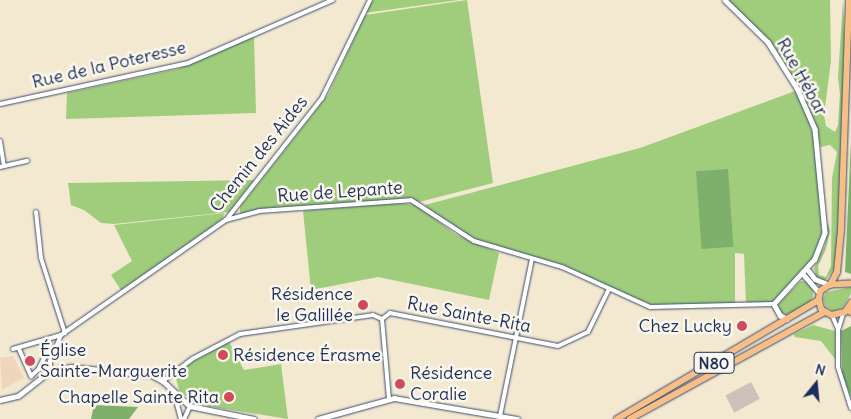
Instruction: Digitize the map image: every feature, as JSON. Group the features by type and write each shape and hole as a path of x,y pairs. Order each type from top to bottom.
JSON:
{"highway":[{"path":"827,284 833,274 838,254 849,0"}],"main road":[{"path":"811,307 818,291 827,284 851,284"},
{"name":"N80","path":"617,419 811,307 819,300 827,284"},
{"path":"819,300 825,312 832,315 847,312 851,303"},
{"name":"N80","path":"630,419 825,312"}],"street":[{"name":"Rue de la Poteresse","path":"0,104 188,63 333,0"},
{"name":"Chemin des Aides","path":"13,349 49,340 63,334 226,220 322,98 370,0"},
{"name":"Rue Hébar","path":"725,0 768,42 797,88 815,129 825,224 821,248 808,270"},
{"path":"0,141 2,166 28,161"},
{"name":"Rue de Lepante","path":"226,220 259,211 403,199 419,203 447,226 474,241 562,267 650,307 774,304"},
{"path":"36,212 41,258 63,334 50,361 50,370"},
{"path":"500,416 532,259"},
{"path":"788,320 780,315 774,304 808,270 815,279 827,284"},
{"path":"804,275 818,291"},
{"name":"Rue Sainte-Rita","path":"163,381 192,358 240,334 373,315 382,319 390,313 558,346 580,338 588,332 609,289"},
{"path":"838,330 847,312"},
{"path":"832,315 838,330 839,377 851,408"},
{"path":"382,319 389,399"},
{"path":"19,349 31,376 38,370 48,350 49,340"},
{"path":"0,400 31,388 50,370 71,367 152,375 163,381 190,406 253,419"},
{"path":"174,393 183,419"},
{"path":"318,419 389,399 517,419"},
{"path":"183,419 190,406"}],"shaded area":[{"path":"13,356 24,378 2,390 0,358"},
{"path":"751,382 760,399 734,412 725,396"}],"green space":[{"path":"373,0 459,0 365,13"},
{"path":"467,0 493,183 419,202 408,198 240,214 240,207 328,95 365,15"},
{"path":"728,0 830,0 831,61 824,115 826,126 835,132 838,125 840,94 838,78 843,0 845,49 838,232 834,269 825,281 816,277 814,268 825,245 828,223 830,231 826,249 818,266 819,275 826,277 831,266 832,178 837,152 830,145 821,147 802,93 773,45"},
{"path":"254,37 256,113 66,119 67,93 178,69"},
{"path":"795,91 804,107 815,142 822,235 817,253 807,268 774,302 746,304 744,254 735,253 735,304 655,306 635,301 563,265 479,241 442,220 425,205 640,148"},
{"path":"851,141 851,274 845,272"},
{"path":"728,169 733,247 702,249 696,171"},
{"path":"254,180 229,212 114,224 101,223 84,210 71,205 68,183"},
{"path":"396,203 417,205 455,234 499,253 489,300 378,277 311,290 303,211"},
{"path":"224,213 223,218 208,230 121,290 111,275 132,261 114,225"},
{"path":"801,281 807,281 814,287 813,297 810,302 788,315 783,314 778,308 780,302"},
{"path":"851,287 851,294 842,308 834,311 826,307 823,299 826,292"},
{"path":"813,325 835,331 835,359 821,341 795,337 794,334"},
{"path":"851,326 851,397 842,374 841,331"},
{"path":"229,342 244,370 281,364 288,419 206,406 180,393 175,375 194,361"},
{"path":"94,405 138,407 129,419 91,419"}],"place":[{"name":"Résidence le Galillée","path":"363,305"},
{"name":"Chez Lucky","path":"742,326"},
{"name":"Résidence Érasme","path":"223,355"},
{"name":"Église Sainte-Marguerite","path":"30,361"},
{"name":"Résidence Coralie","path":"400,384"},
{"name":"Chapelle Sainte Rita","path":"229,397"}]}
